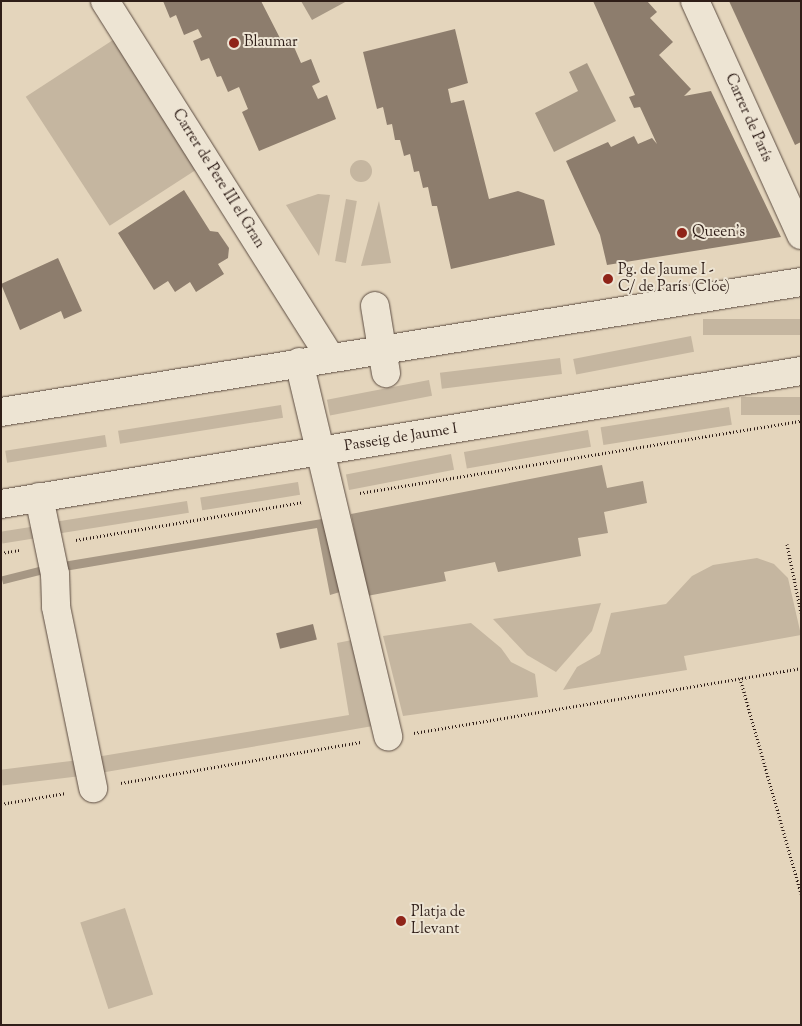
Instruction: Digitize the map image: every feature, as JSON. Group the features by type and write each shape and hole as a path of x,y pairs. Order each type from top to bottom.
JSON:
{"street":[{"name":"Carrer de Pere III el Gran","path":"105,1 330,357"},
{"name":"Carrer de París","path":"695,1 801,235"},
{"path":"1,412 330,357 384,361 801,282"},
{"path":"375,306 384,361"},
{"path":"299,362 388,737"},
{"name":"Passeig de Jaume I","path":"1,504 801,371"},
{"path":"39,498 55,574 56,607 92,788"}],"path":[{"path":"1,553 801,421"},
{"path":"787,544 801,613"},
{"path":"740,678 801,894"}],"shaded area":[{"path":"301,1 347,1 312,20"},
{"path":"113,40 197,169 110,226 26,97"},
{"path":"587,63 616,121 554,152 535,113 578,91 569,72"},
{"path":"361,160 369,163 372,171 369,179 361,182 353,179 350,171 353,163"},
{"path":"318,194 330,195 319,256 286,205"},
{"path":"346,199 357,201 346,263 335,261"},
{"path":"379,201 391,263 361,266"},
{"path":"703,319 801,319 801,335 703,335"},
{"path":"691,336 694,352 576,375 573,359"},
{"path":"560,358 562,374 442,389 440,373"},
{"path":"429,380 432,396 330,416 327,400"},
{"path":"741,397 801,397 801,415 741,415"},
{"path":"281,405 283,418 120,444 118,431"},
{"path":"729,407 732,425 603,445 601,427"},
{"path":"588,430 591,447 467,469 464,452"},
{"path":"105,435 107,447 7,463 5,451"},
{"path":"451,454 454,470 349,490 346,474"},
{"path":"602,465 607,488 643,481 647,503 604,512 608,533 578,538 581,556 498,572 495,562 444,572 446,581 367,596 351,514"},
{"path":"298,482 300,495 202,510 200,497"},
{"path":"187,501 189,513 60,533 59,521"},
{"path":"322,519 340,592 330,595 317,528 65,571 63,562"},
{"path":"43,525 45,537 2,544 1,532"},
{"path":"757,558 774,564 788,578 801,635 684,656 687,670 563,690 577,667 600,654 611,613 666,604 692,576 713,565"},
{"path":"43,566 45,574 3,584 1,576"},
{"path":"601,603 592,631 556,672 527,655 493,619"},
{"path":"471,623 501,648 511,662 535,674 538,697 403,716 383,636"},
{"path":"357,639 373,726 100,773 96,757 349,715 337,643"},
{"path":"79,760 81,776 3,786 1,770"},
{"path":"125,908 153,995 108,1009 80,923"}],"building":[{"path":"163,1 261,1 283,44 291,40 301,63 311,59 320,82 312,86 318,99 327,95 336,119 259,151 242,112 248,109 239,87 228,92 221,76 217,77 209,58 201,61 193,41 202,37 198,29 184,35 176,15 170,18"},
{"path":"593,1 647,1 657,12 650,18 673,42 659,55 691,89 684,96 711,91 781,237 607,265 600,235 566,161 608,142 611,147 634,136 638,144 652,138 657,144 640,107 634,108 629,97 635,95"},
{"path":"729,1 801,1 801,142 795,145"},
{"path":"455,29 468,83 448,89 451,103 464,100 489,199 518,191 544,200 555,245 451,269 437,206 432,206 428,187 423,188 419,171 414,172 410,154 404,156 400,140 395,140 392,124 387,125 383,107 377,109 363,52"},
{"path":"184,190 210,231 218,232 229,248 228,258 218,264 224,274 196,292 190,282 175,292 168,281 154,290 118,233"},
{"path":"58,258 82,311 64,319 61,311 20,330 1,284"},
{"path":"313,624 317,640 280,649 276,633"}],"place":[{"name":"Blaumar","path":"234,43"},
{"name":"Queen's","path":"682,233"},
{"name":"Pg. de Jaume I - C/ de París (Clóe)","path":"608,279"},
{"name":"Platja de Llevant","path":"401,921"}]}
